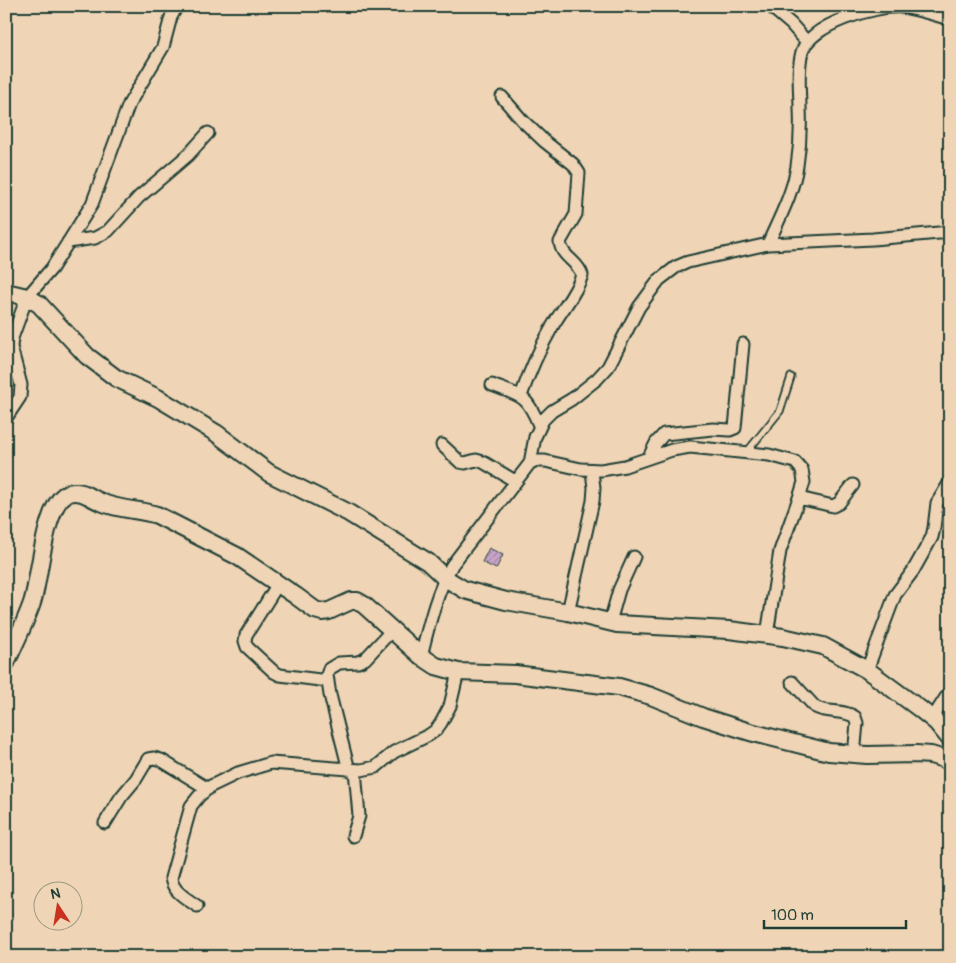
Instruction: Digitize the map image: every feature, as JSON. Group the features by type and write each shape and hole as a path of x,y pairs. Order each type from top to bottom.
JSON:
{"street":[{"path":"6,418 20,397 21,385 11,347 12,338 27,297 52,268 98,192 129,104 162,47 171,17 177,6"},
{"path":"770,6 791,24 807,42"},
{"path":"768,244 788,198 797,167 800,119 800,63 807,42 816,33 831,25 880,9 901,7 937,11 950,19"},
{"path":"502,97 544,141 576,167 580,177 576,214 560,242 563,252 579,268 582,275 546,337 521,396"},
{"path":"68,242 95,238 108,230 139,197 188,155 208,133"},
{"path":"421,656 431,616 448,572 530,463 539,425 552,411 588,387 608,367 639,307 659,280 669,272 688,262 768,244 872,239 950,232"},
{"path":"6,292 27,297 39,304 87,356 116,378 158,398 216,433 269,473 346,512 428,562 448,572 465,590 506,601 610,622 639,626 729,630 783,637 823,646 867,670 932,719 950,739"},
{"path":"649,457 656,443 664,434 713,429 730,430 735,428 743,344"},
{"path":"492,385 521,396 531,406 539,425"},
{"path":"442,445 460,462 465,463 476,460 483,462 515,481"},
{"path":"530,463 545,461 592,471 625,466 672,450 690,448 746,453 795,462 800,466 804,475 804,482 780,550 767,635"},
{"path":"568,612 592,501 594,488 592,471"},
{"path":"867,670 895,594 912,571 932,537 937,503 950,482"},
{"path":"799,498 833,506 839,503 853,485"},
{"path":"6,663 32,602 40,555 54,509 60,499 66,494 79,492 104,504 144,510 157,515 237,556 315,610 322,612 351,601 357,601 374,612 421,656 436,666 458,672 515,674 619,687 651,696 703,717 750,732 829,752 854,755 931,755 950,761"},
{"path":"610,622 619,590 634,557"},
{"path":"278,584 246,635 247,647 274,672 280,675 328,681"},
{"path":"353,836 359,816 352,770 330,695 327,675 329,669 339,663 364,660 393,629"},
{"path":"196,906 176,890 171,878 191,806 199,796 238,773 271,763 352,770 369,769 376,766 394,752 436,730 450,706 458,672"},
{"path":"792,682 820,710 849,714 855,717 857,723 854,755"},
{"path":"932,719 950,691"},
{"path":"105,822 148,759 162,760 208,789"}],"lane":[{"path":"746,453 780,411 791,377"}],"building":[{"path":"489,548 503,555 496,569 482,562"}]}
